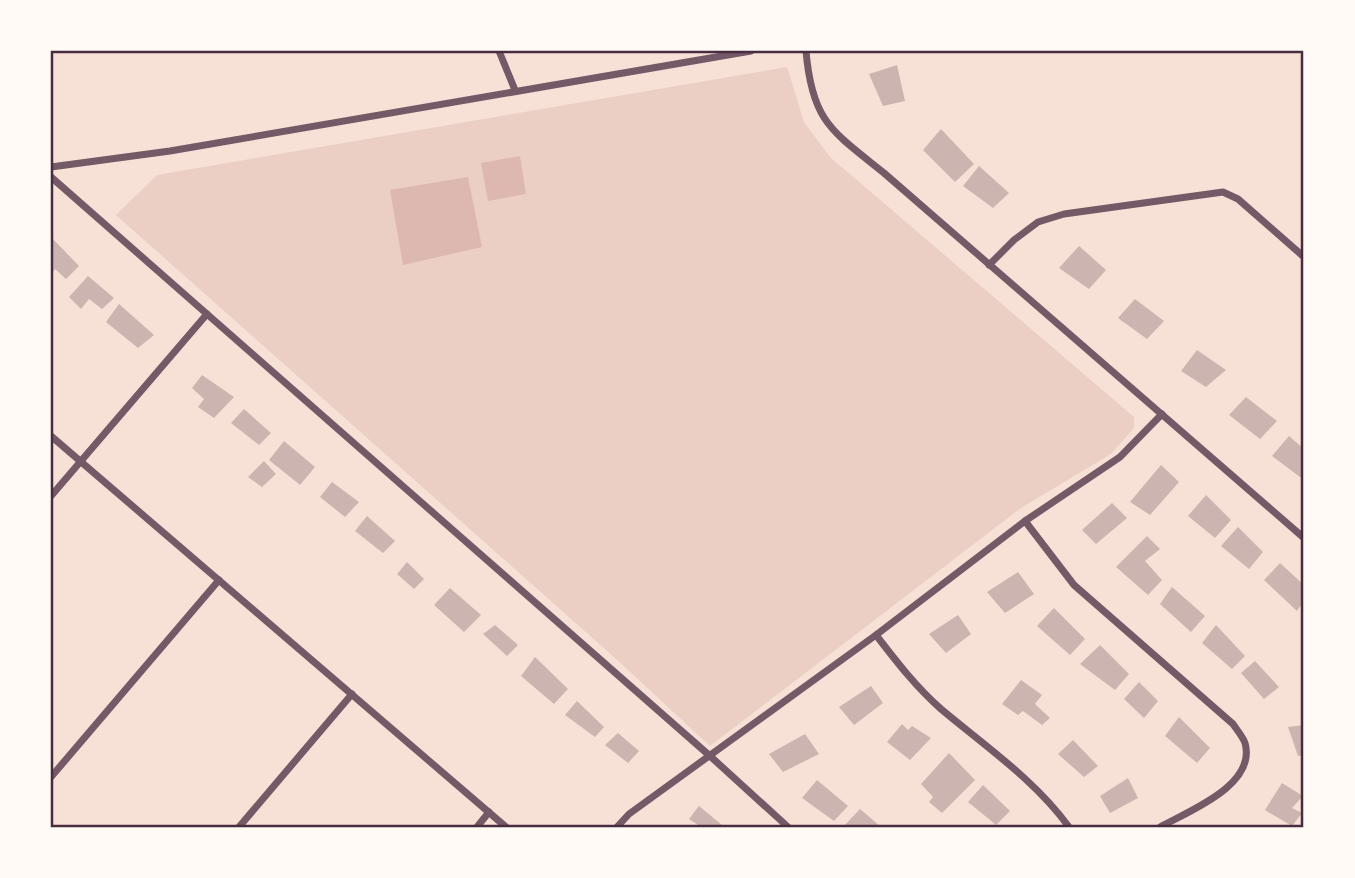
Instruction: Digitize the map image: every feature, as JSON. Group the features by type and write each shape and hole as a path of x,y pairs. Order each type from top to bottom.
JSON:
{"street":[{"path":"499,51 515,90"},
{"path":"51,167 170,151 751,51"},
{"path":"806,51 812,94 819,111 836,135 884,173 1304,538"},
{"path":"51,177 710,755 788,827"},
{"path":"989,265 1014,240 1038,222 1065,214 1223,192 1238,199 1304,257"},
{"path":"51,496 206,314"},
{"path":"617,827 629,814 876,635 1025,521 1120,457 1162,414"},
{"path":"51,436 506,827"},
{"path":"1025,521 1074,585 1233,724 1245,741 1246,763 1238,779 1228,788 1160,827"},
{"path":"51,777 219,580"},
{"path":"876,635 898,665 939,707 1012,767 1057,811 1069,827"},
{"path":"239,827 352,694"},
{"path":"477,827 489,812"}],"shaded area":[{"path":"787,67 804,122 830,157 1134,417 1134,428 1111,454 1021,508 710,746 615,658 116,215 157,175"},
{"path":"520,156 526,194 488,201 481,163"},
{"path":"468,177 482,247 403,265 390,190"}],"building":[{"path":"897,65 905,101 883,106 869,74"},
{"path":"941,129 974,164 955,182 923,150"},
{"path":"979,166 1009,193 993,208 963,186"},
{"path":"51,237 79,266 66,279 55,269 51,274"},
{"path":"1079,246 1106,270 1089,289 1059,268"},
{"path":"88,276 114,298 102,309 89,299 81,309 69,297"},
{"path":"1135,299 1164,321 1147,339 1118,318"},
{"path":"119,304 154,335 138,348 106,322"},
{"path":"1197,350 1226,370 1206,387 1181,371"},
{"path":"202,375 234,397 214,418 198,407 204,399 192,388"},
{"path":"1246,397 1277,421 1260,439 1229,415"},
{"path":"244,409 271,433 259,445 231,423"},
{"path":"1289,436 1304,449 1304,480 1272,456"},
{"path":"284,441 315,467 300,485 269,460"},
{"path":"264,461 276,474 262,487 248,477"},
{"path":"1161,465 1179,482 1150,515 1130,502"},
{"path":"332,482 359,502 345,517 320,497"},
{"path":"1206,495 1231,520 1215,538 1188,516"},
{"path":"1112,503 1127,518 1096,544 1082,530"},
{"path":"367,516 395,541 383,553 355,531"},
{"path":"1238,527 1263,552 1249,569 1221,546"},
{"path":"1147,536 1160,549 1145,561 1162,580 1148,595 1116,567"},
{"path":"407,562 424,579 414,589 397,574"},
{"path":"1280,563 1304,585 1304,601 1297,611 1264,580"},
{"path":"1018,572 1034,594 1005,613 987,592"},
{"path":"1172,587 1205,616 1191,632 1160,604"},
{"path":"450,588 481,615 464,632 434,605"},
{"path":"1054,608 1085,639 1070,655 1037,626"},
{"path":"958,615 971,634 946,653 929,634"},
{"path":"495,625 518,645 507,656 483,634"},
{"path":"1216,625 1245,656 1232,669 1202,643"},
{"path":"1100,645 1129,674 1115,690 1080,664"},
{"path":"535,657 568,689 554,704 521,676"},
{"path":"1255,661 1279,687 1264,699 1241,673"},
{"path":"1021,680 1042,695 1035,704 1050,718 1042,725 1023,711 1018,715 1002,704"},
{"path":"1139,682 1158,701 1144,718 1124,699"},
{"path":"871,686 883,703 854,725 839,707"},
{"path":"577,701 604,727 595,737 565,715"},
{"path":"1179,717 1210,748 1197,763 1165,736"},
{"path":"902,724 908,730 912,726 931,738 910,760 887,742"},
{"path":"1304,725 1304,755 1298,756 1288,727"},
{"path":"618,733 639,751 628,763 605,745"},
{"path":"805,734 819,754 783,772 769,754"},
{"path":"1073,740 1098,766 1084,777 1058,754"},
{"path":"949,753 975,780 942,813 929,802 933,797 921,784"},
{"path":"1128,778 1138,798 1110,813 1100,796"},
{"path":"817,780 848,806 834,821 802,798"},
{"path":"1282,783 1303,796 1292,808 1302,813 1292,826 1265,810"},
{"path":"983,785 1010,811 996,825 968,802"},
{"path":"699,806 722,825 701,827 689,819"},
{"path":"860,809 881,827 843,827"}]}
